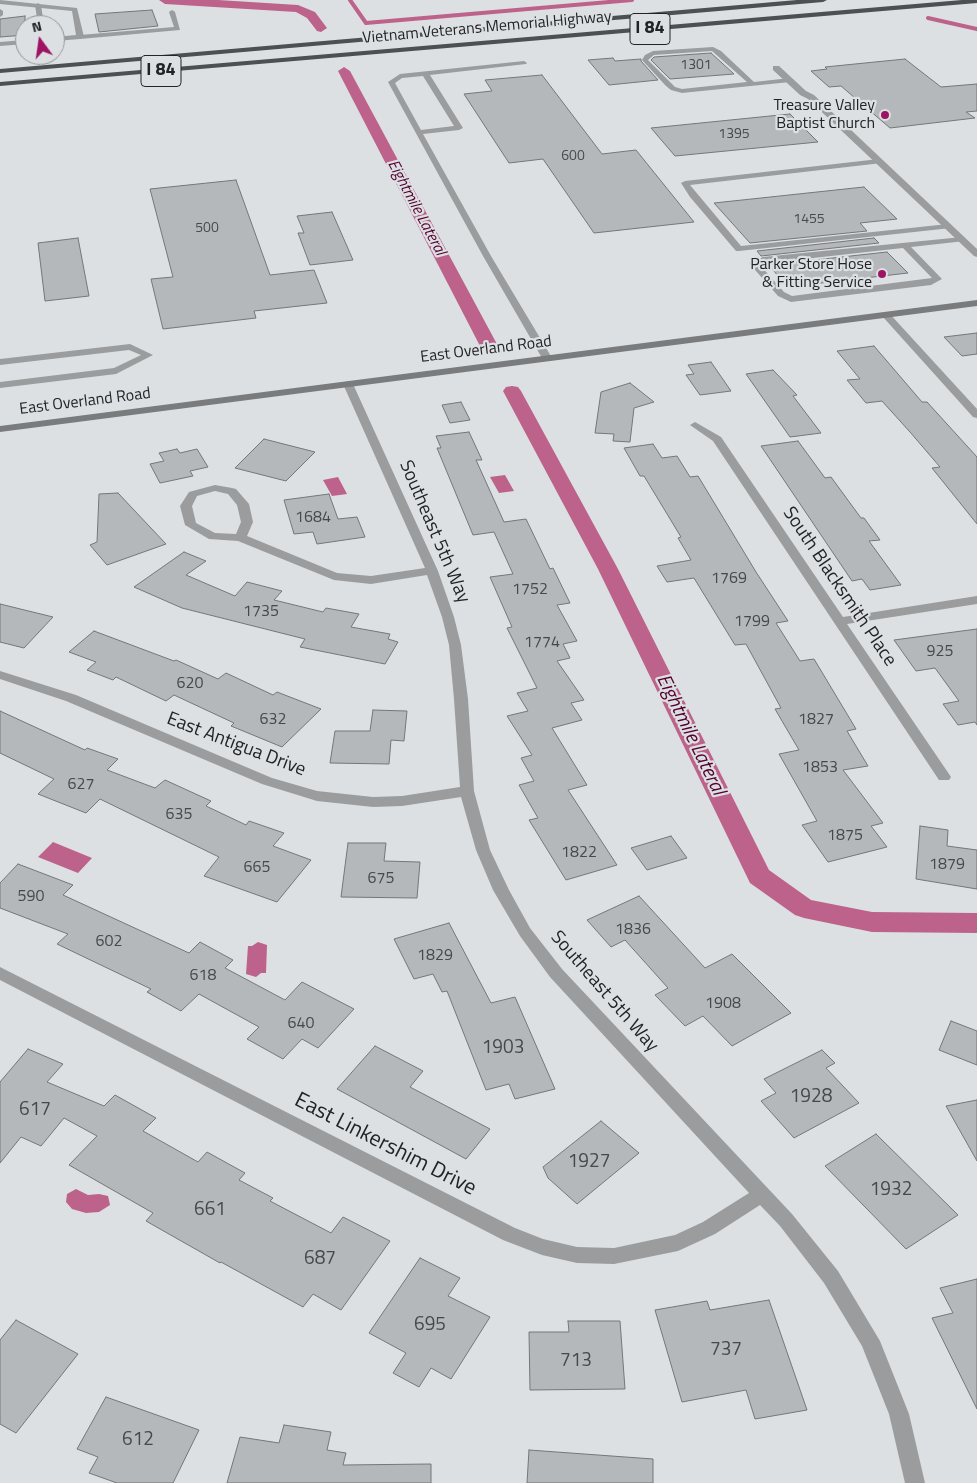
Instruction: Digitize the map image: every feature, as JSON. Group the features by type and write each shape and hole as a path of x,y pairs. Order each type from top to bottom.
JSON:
{"highway":[{"name":"Vietnam Veterans Memorial Highway","path":"0,71 823,0"},
{"name":"Vietnam Veterans Memorial Highway","path":"0,84 977,1"},
{"path":"0,64 315,43"},
{"path":"0,92 322,57"}],"main road":[{"name":"East Overland Road","path":"0,429 977,303"}],"street":[{"path":"0,2 75,9 80,37 65,38"},
{"path":"0,44 15,43"},
{"path":"776,68 811,97 977,254"},
{"path":"886,315 977,416"},
{"name":"Southeast 5th Way","path":"348,384 432,571 448,617 455,645 468,791 483,850 501,890 525,932 574,994 786,1220 832,1277 870,1341 899,1414 915,1483"},
{"name":"South Blacksmith Place","path":"695,425 718,439 944,777"},
{"path":"240,538 247,522 243,504 232,491 215,488 193,494 186,506 191,525 213,536 240,538 334,576 371,580 432,571"},
{"path":"839,621 977,600"},
{"name":"East Antigua Drive","path":"0,675 71,698 266,781 317,796 364,801 402,801 468,791"},
{"name":"East Linkershim Drive","path":"0,973 509,1234 542,1247 577,1255 614,1256 678,1243 709,1228 762,1194"}],"lane":[{"path":"38,5 40,15"},
{"path":"80,37 178,29 172,12"},
{"path":"753,84 719,52 713,49 653,53 647,56 646,60 673,89 682,91 753,84 790,80"},
{"path":"524,63 400,76 391,82 487,256 547,358"},
{"path":"419,132 459,128 425,73"},
{"path":"879,161 685,183 739,249 948,226"},
{"path":"906,246 938,279 930,282 791,298 781,294 753,263 762,260 962,239"},
{"path":"0,362 130,348 148,355 116,371 0,385"}],"shaded area":[{"path":"505,475 514,491 499,493 490,477"},
{"path":"338,477 347,494 332,496 323,480"},
{"path":"53,842 92,858 78,873 38,857"},
{"path":"258,942 267,945 266,973 261,973 256,977 246,974 248,946"},
{"path":"76,1189 88,1195 99,1194 108,1196 110,1205 99,1212 86,1213 72,1209 66,1202 67,1194"}],"building":[{"path":"152,10 158,26 99,32 95,14"},
{"path":"15,17 15,36 0,37 0,19"},
{"path":"711,53 734,74 670,79 651,60 654,57"},
{"path":"613,58 615,61 641,59 658,80 609,85 588,60"},
{"path":"905,59 941,87 977,84 977,111 966,112 975,118 890,128 841,86 829,87 811,71 827,69 825,67"},
{"path":"542,75 602,154 636,150 694,222 594,233 543,159 509,163 464,94 492,91 485,80"},
{"path":"790,114 818,142 675,156 651,128"},
{"path":"236,180 270,275 314,270 327,303 254,311 256,318 163,329 151,279 173,277 150,189"},
{"path":"864,187 897,219 860,223 867,231 750,243 714,203"},
{"path":"332,212 353,260 310,265 298,233 304,233 297,216"},
{"path":"78,238 89,296 45,301 38,243"},
{"path":"874,238 879,243 761,256 757,251"},
{"path":"887,252 908,273 787,287 769,265"},
{"path":"977,333 977,354 962,356 944,337"},
{"path":"874,346 922,402 927,402 977,457 977,524 932,468 940,467 910,432 882,401 866,403 847,380 860,379 837,351"},
{"path":"711,362 731,391 700,395 686,375 694,374 688,365"},
{"path":"773,370 797,395 793,396 821,433 790,437 746,374"},
{"path":"630,383 654,402 634,408 630,442 613,441 614,434 595,433 601,392"},
{"path":"461,402 470,420 450,423 442,405"},
{"path":"469,432 482,460 476,460 504,522 526,519 550,569 553,568 570,603 557,605 577,641 563,644 570,658 557,661 584,700 571,703 582,720 552,728 587,785 568,790 617,865 566,880 529,820 538,818 519,785 534,781 521,758 532,755 507,716 528,711 517,693 537,688 507,628 512,627 490,577 513,574 494,532 473,535 437,448 441,448 436,436"},
{"path":"264,439 315,452 286,481 235,468"},
{"path":"798,441 825,478 831,477 880,540 869,541 901,585 870,590 862,579 852,581 761,446"},
{"path":"653,444 662,458 677,456 690,477 698,476 788,621 776,623 800,661 814,659 856,729 847,731 868,766 843,770 883,823 871,826 887,847 828,862 802,825 817,821 779,754 799,750 775,709 781,708 746,644 735,645 694,578 667,582 657,566 691,560 678,538 681,537 644,476 640,476 624,448"},
{"path":"177,449 180,453 197,449 208,467 190,471 193,476 160,483 150,464 164,461 159,453"},
{"path":"118,493 166,544 107,565 90,545 97,542 99,494"},
{"path":"329,494 338,519 357,517 365,537 317,544 313,532 294,534 284,500"},
{"path":"184,552 206,561 186,575 235,596 247,582 282,591 274,600 323,612 326,608 359,614 351,627 390,634 388,639 398,642 385,664 300,647 305,639 182,608 134,587"},
{"path":"0,604 53,617 24,648 0,642"},
{"path":"977,629 977,725 975,722 958,725 943,704 959,701 935,668 916,671 894,640"},
{"path":"94,631 174,661 176,660 218,679 226,673 273,695 277,692 321,709 282,747 231,726 234,723 174,695 166,701 116,677 113,680 87,670 96,662 69,652"},
{"path":"373,710 407,711 404,741 391,740 389,764 330,763 335,731 370,731"},
{"path":"0,711 85,750 87,748 118,759 107,770 155,788 165,780 211,801 206,806 246,825 249,821 284,833 273,846 311,860 277,902 204,876 219,857 100,799 86,813 38,794 54,779 0,753"},
{"path":"920,826 948,830 947,846 977,850 977,889 916,879"},
{"path":"671,836 687,858 647,870 631,848"},
{"path":"348,843 386,843 384,861 420,862 417,898 341,897"},
{"path":"18,864 73,885 63,895 189,953 200,942 233,960 225,968 285,1000 302,982 354,1009 318,1048 302,1039 283,1059 247,1039 259,1027 199,994 181,1011 147,992 151,989 57,944 68,934 0,908 0,883"},
{"path":"639,896 705,968 732,954 791,1013 732,1046 703,1016 685,1026 655,995 668,988 625,940 611,947 587,920"},
{"path":"449,923 491,1003 515,997 555,1089 515,1099 509,1084 486,1090 447,991 442,992 433,974 414,979 394,939"},
{"path":"951,1021 977,1031 977,1065 939,1050"},
{"path":"375,1046 423,1071 410,1087 490,1129 466,1159 337,1089"},
{"path":"28,1049 63,1064 47,1082 104,1106 115,1095 156,1118 143,1131 198,1162 207,1152 245,1173 239,1180 273,1198 270,1201 331,1233 343,1217 390,1241 341,1310 313,1294 303,1307 146,1221 153,1213 69,1165 97,1136 64,1118 41,1146 21,1137 0,1163 0,1082"},
{"path":"822,1050 835,1063 826,1068 859,1103 794,1138 761,1101 776,1093 764,1079"},
{"path":"977,1100 977,1161 946,1106"},
{"path":"601,1121 639,1153 577,1204 548,1178 543,1167"},
{"path":"876,1134 958,1215 906,1249 825,1166"},
{"path":"420,1258 460,1278 448,1296 490,1317 451,1379 431,1368 419,1387 393,1373 406,1353 369,1333"},
{"path":"977,1279 977,1409 932,1318 953,1313 940,1288"},
{"path":"769,1300 807,1410 755,1419 746,1390 682,1402 655,1310 707,1301 710,1310"},
{"path":"16,1320 78,1354 16,1433 0,1424 0,1340"},
{"path":"568,1321 620,1321 625,1389 530,1390 529,1332 569,1332"},
{"path":"106,1397 199,1430 173,1483 117,1483 89,1473 98,1457 77,1449"},
{"path":"284,1425 331,1432 327,1450 346,1453 343,1465 431,1464 431,1483 227,1483 240,1437 279,1443"},
{"path":"529,1450 653,1459 653,1483 527,1483"}],"waterway":[{"name":"Eightmile Lateral","path":"165,0 298,9 311,15 321,28"},
{"path":"350,0 366,23 632,0"},
{"path":"928,18 977,29"},
{"name":"Eightmile Lateral","path":"344,71 489,346"},
{"name":"Eightmile Lateral","path":"512,391 608,569 759,876 804,908 872,922 977,923"}],"place":[{"name":"Treasure Valley Baptist Church","path":"885,115"},
{"name":"Parker Store Hose & Fitting Service","path":"882,274"}]}
